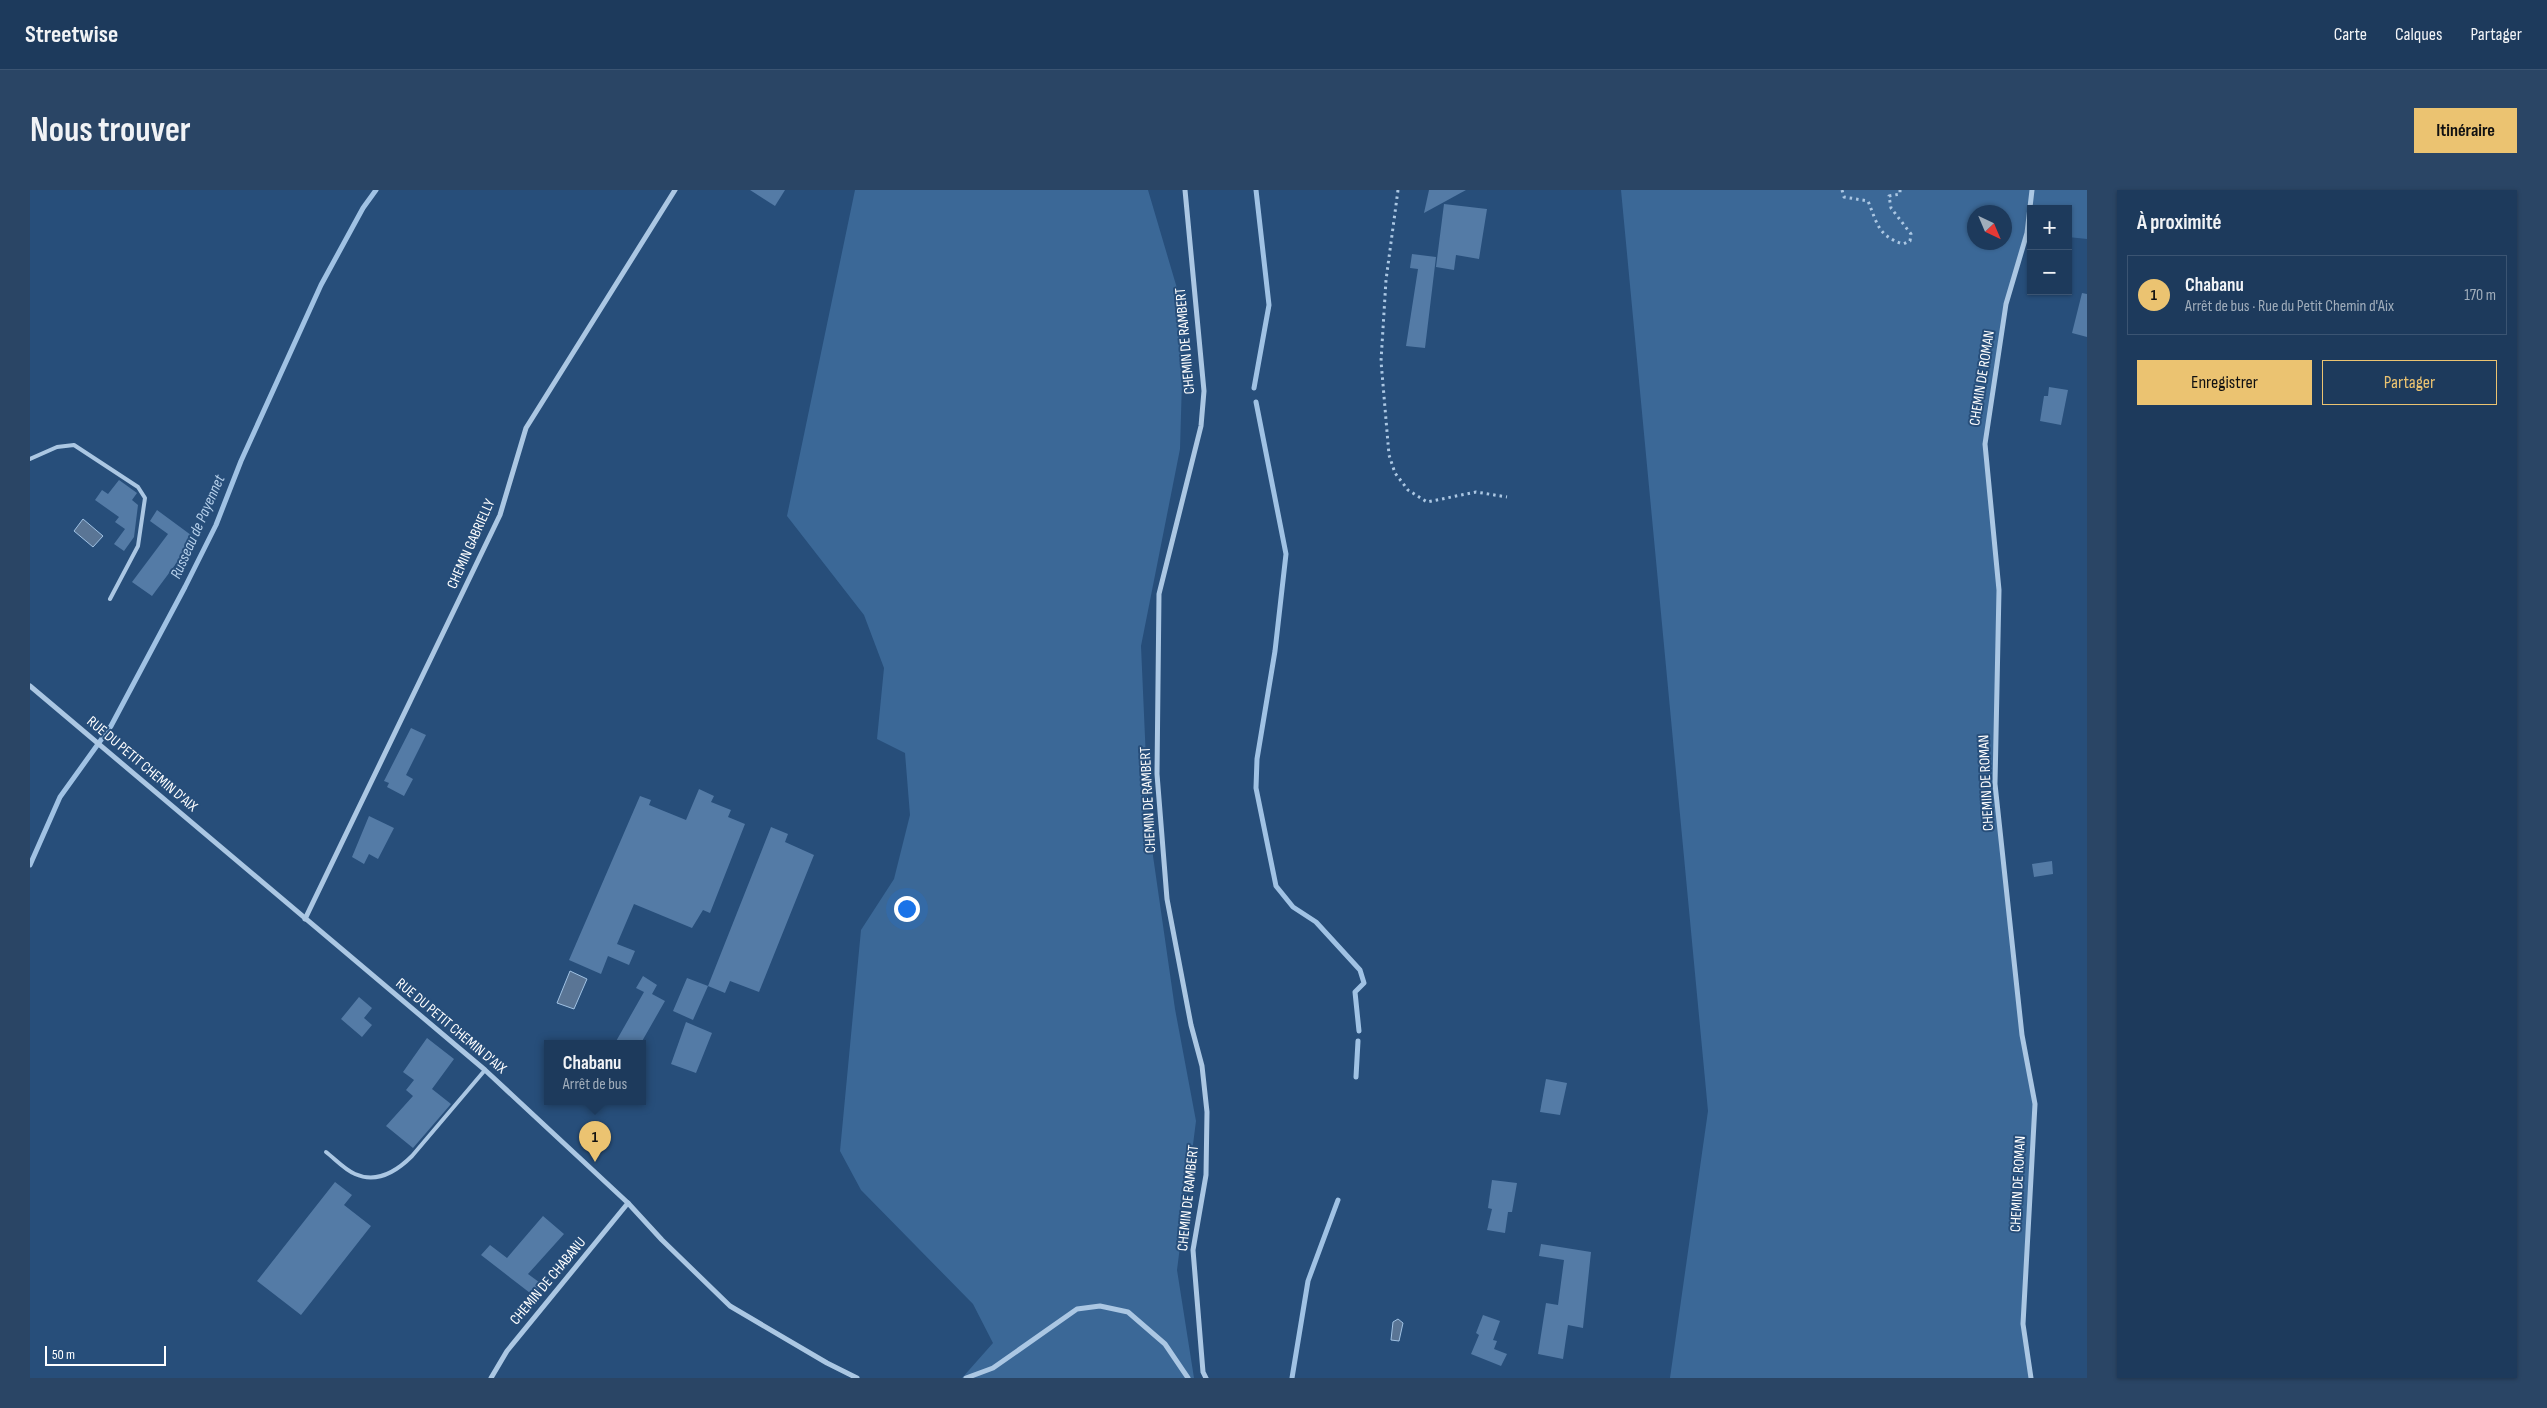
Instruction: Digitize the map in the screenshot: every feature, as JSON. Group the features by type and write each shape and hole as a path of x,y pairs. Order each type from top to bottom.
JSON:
{"street":[{"name":"CHEMIN GABRIELLY","path":"305,918 500,515 526,428 675,190"},
{"name":"CHEMIN DE RAMBERT","path":"1185,190 1204,391 1201,426 1160,594 1157,774 1167,899 1191,1025 1202,1066 1207,1112 1206,1175 1193,1250 1203,1372 1206,1378"},
{"name":"CHEMIN DE ROMAN","path":"2031,1378 2023,1324 2035,1104 2022,1035 1995,784 1999,590 1984,444 2006,304 2027,233 2032,190"},
{"name":"RUE DU PETIT CHEMIN D'AIX","path":"30,686 486,1070 628,1204 730,1306 827,1363 857,1378"},
{"name":"CHEMIN DE CHABANU","path":"491,1378 506,1351 628,1204"},
{"path":"966,1378 993,1368 1077,1309 1100,1306 1128,1312 1165,1344 1188,1378"}],"lane":[{"path":"30,459 57,447 74,445 143,492 145,498 138,546 110,599"},
{"path":"326,1152 355,1174 371,1177 387,1175 399,1169 486,1070"}],"path":[{"path":"1398,190 1386,280 1381,360 1389,455 1396,473 1408,490 1428,502 1476,492 1507,497"},
{"path":"1842,190 1844,197 1868,201 1879,230 1890,240 1902,244 1910,241 1911,234 1891,208 1889,196 1900,194 1900,190"}],"shaded area":[{"path":"855,190 1148,190 1184,312 1180,449 1141,646 1149,828 1175,1009 1196,1121 1177,1270 1194,1378 962,1378 993,1343 973,1304 861,1190 840,1151 861,930 894,879 910,815 905,753 877,739 884,668 864,615 787,516"},
{"path":"1621,190 2087,190 2087,239 2072,237 2072,205 2027,205 2027,233 2006,304 1985,444 1999,590 1995,784 2022,1035 2035,1104 2023,1324 2031,1378 1670,1378 1708,1111"},
{"path":"83,519 103,536 93,547 74,531"},
{"path":"570,971 587,979 574,1009 557,1003"},
{"path":"1398,1319 1403,1323 1399,1341 1391,1340 1393,1322"}],"building":[{"path":"750,190 785,190 775,206"},
{"path":"1429,190 1466,190 1424,213"},
{"path":"1444,204 1487,209 1479,259 1456,255 1454,270 1436,267"},
{"path":"1412,254 1436,257 1425,348 1406,346 1418,269 1410,268"},
{"path":"2082,293 2087,294 2087,337 2072,333"},
{"path":"2049,387 2068,390 2061,425 2040,421 2044,396 2048,396"},
{"path":"119,480 137,493 132,500 138,505 134,537 124,551 114,544 125,529 115,522 119,517 95,500 102,490 108,494"},
{"path":"157,510 195,538 152,596 132,582 168,534 150,521"},
{"path":"411,728 426,735 406,775 413,779 404,796 387,787 389,783 384,781"},
{"path":"699,789 714,796 711,802 731,810 728,817 745,824 710,913 703,910 692,928 634,904 617,944 635,951 629,965 608,956 601,974 569,960 640,796 651,800 649,805 686,820"},
{"path":"369,816 394,828 378,859 369,854 364,864 352,857"},
{"path":"771,827 788,834 785,842 814,855 759,992 730,981 725,993 708,986"},
{"path":"2052,861 2053,874 2034,877 2032,864"},
{"path":"643,976 657,985 652,994 665,1001 643,1040 617,1040 644,992 636,988"},
{"path":"687,978 708,986 693,1020 673,1011"},
{"path":"359,997 372,1008 364,1018 372,1025 362,1037 341,1019"},
{"path":"686,1022 712,1033 696,1073 671,1064"},
{"path":"427,1038 454,1059 432,1089 451,1104 413,1148 386,1126 413,1096 406,1090 414,1080 403,1072"},
{"path":"1546,1079 1567,1083 1560,1115 1540,1112"},
{"path":"1492,1180 1517,1183 1512,1212 1508,1212 1505,1233 1487,1230 1492,1209 1488,1208"},
{"path":"335,1182 352,1195 344,1205 371,1226 301,1315 257,1281"},
{"path":"543,1216 564,1234 528,1274 543,1285 534,1296 481,1255 490,1245 507,1258"},
{"path":"1541,1244 1591,1252 1583,1328 1568,1325 1563,1359 1538,1354 1546,1303 1558,1305 1564,1260 1539,1256"},
{"path":"1483,1315 1500,1321 1493,1340 1497,1341 1494,1349 1507,1354 1501,1366 1471,1354 1479,1335 1476,1333"}],"waterway":[{"name":"Russeau de Payennet","path":"30,865 60,797 111,726 185,587 216,525 241,461 321,285 363,208 376,190"},
{"path":"1254,388 1269,305 1256,190"},
{"path":"1256,402 1286,554 1275,651 1257,759 1256,788 1276,886 1293,907 1316,922 1360,970 1364,983 1355,992 1359,1031"},
{"path":"1356,1077 1358,1041"},
{"path":"1292,1378 1308,1281 1338,1200"}],"place":[{"name":"Chabanu","path":"595,1162"}]}
